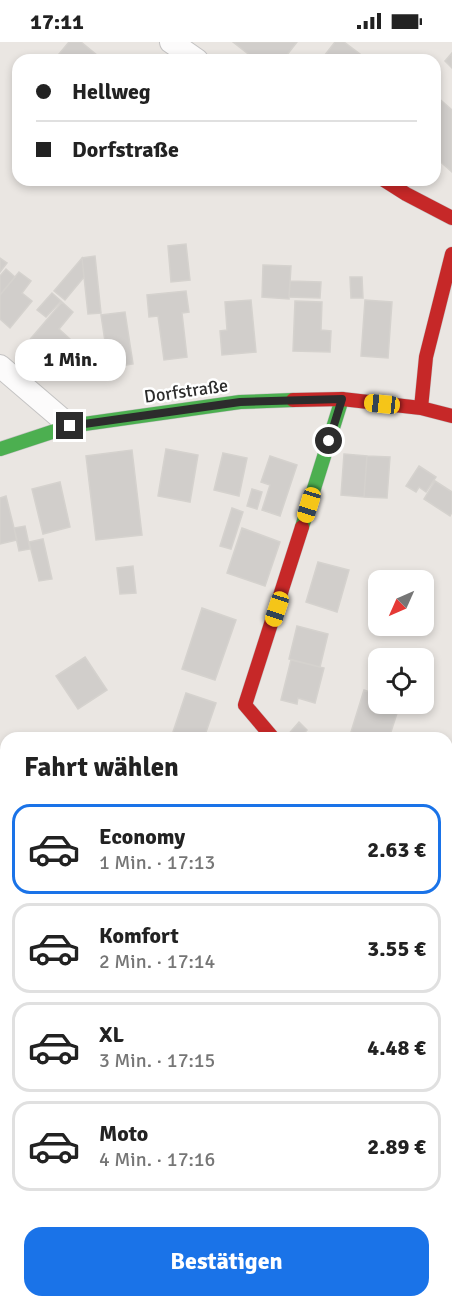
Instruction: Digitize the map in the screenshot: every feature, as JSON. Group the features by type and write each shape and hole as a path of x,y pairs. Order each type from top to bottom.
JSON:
{"street":[{"path":"171,42 188,54"},
{"path":"395,186 452,218"},
{"path":"421,408 426,357 452,254"},
{"path":"0,366 70,426"},
{"path":"268,732 245,705 342,399"},
{"name":"Dorfstraße","path":"0,449 70,426 240,402 342,399 421,408 452,416"}],"building":[{"path":"69,42 81,42 96,54 59,54"},
{"path":"233,42 297,42 288,54 248,54"},
{"path":"335,42 344,42 360,54 326,54"},
{"path":"452,53 452,68 445,61"},
{"path":"441,100 452,110 452,172 441,162"},
{"path":"186,244 190,280 171,282 168,246"},
{"path":"95,256 101,313 88,314 82,258"},
{"path":"0,258 7,263 0,272"},
{"path":"82,258 84,277 65,300 54,291"},
{"path":"263,265 291,266 289,299 262,297"},
{"path":"6,269 15,277 0,295 0,276"},
{"path":"19,272 31,281 22,293 32,301 10,328 0,319 0,295"},
{"path":"350,277 362,277 363,298 351,298"},
{"path":"290,281 321,282 320,298 289,297"},
{"path":"186,291 189,312 182,313 187,357 164,360 158,316 149,317 147,295"},
{"path":"52,293 61,301 46,317 37,310"},
{"path":"251,300 256,352 222,355 220,331 227,330 225,302"},
{"path":"365,300 392,302 388,358 361,356"},
{"path":"295,301 322,302 321,330 331,331 330,352 293,351"},
{"path":"62,302 73,312 59,329 70,339 50,362 27,343"},
{"path":"125,312 133,364 109,368 101,315"},
{"path":"166,449 198,455 190,502 158,496"},
{"path":"132,450 142,535 96,540 86,456"},
{"path":"223,453 247,458 239,496 214,490"},
{"path":"344,454 367,456 364,497 341,495"},
{"path":"270,456 297,465 280,516 262,510 270,485 261,482"},
{"path":"367,456 390,457 387,498 364,497"},
{"path":"419,466 436,477 426,492 419,487 416,492 406,486"},
{"path":"435,481 452,492 450,516 424,499"},
{"path":"60,482 70,527 43,534 32,489"},
{"path":"252,489 262,492 257,509 247,506"},
{"path":"6,496 17,540 0,544 0,498"},
{"path":"232,508 243,512 231,549 220,546"},
{"path":"25,526 30,549 19,551 14,528"},
{"path":"242,528 280,542 265,586 227,573"},
{"path":"43,539 52,579 39,581 29,542"},
{"path":"318,562 349,570 337,612 306,602"},
{"path":"133,566 136,593 120,594 117,568"},
{"path":"202,608 236,620 215,680 182,669"},
{"path":"297,626 328,634 320,667 289,659"},
{"path":"85,657 107,690 78,709 56,676"},
{"path":"291,660 324,668 315,703 298,698 297,704 281,700"},
{"path":"364,690 368,691 368,714 397,714 391,732 351,732"},
{"path":"186,693 216,703 206,732 173,732"},
{"path":"299,722 307,730 305,732 290,732"}],"traffic: fast":[{"path":"302,527 342,399"},
{"path":"0,449 70,426 240,402 293,400"}],"traffic: jam":[{"path":"393,186 452,218"},
{"path":"421,408 426,357 452,254"},
{"path":"293,400 342,399 421,408 452,416"},
{"path":"268,732 245,705 302,527"}],"route":[{"path":"70,426 240,402 342,399 329,441"}]}
